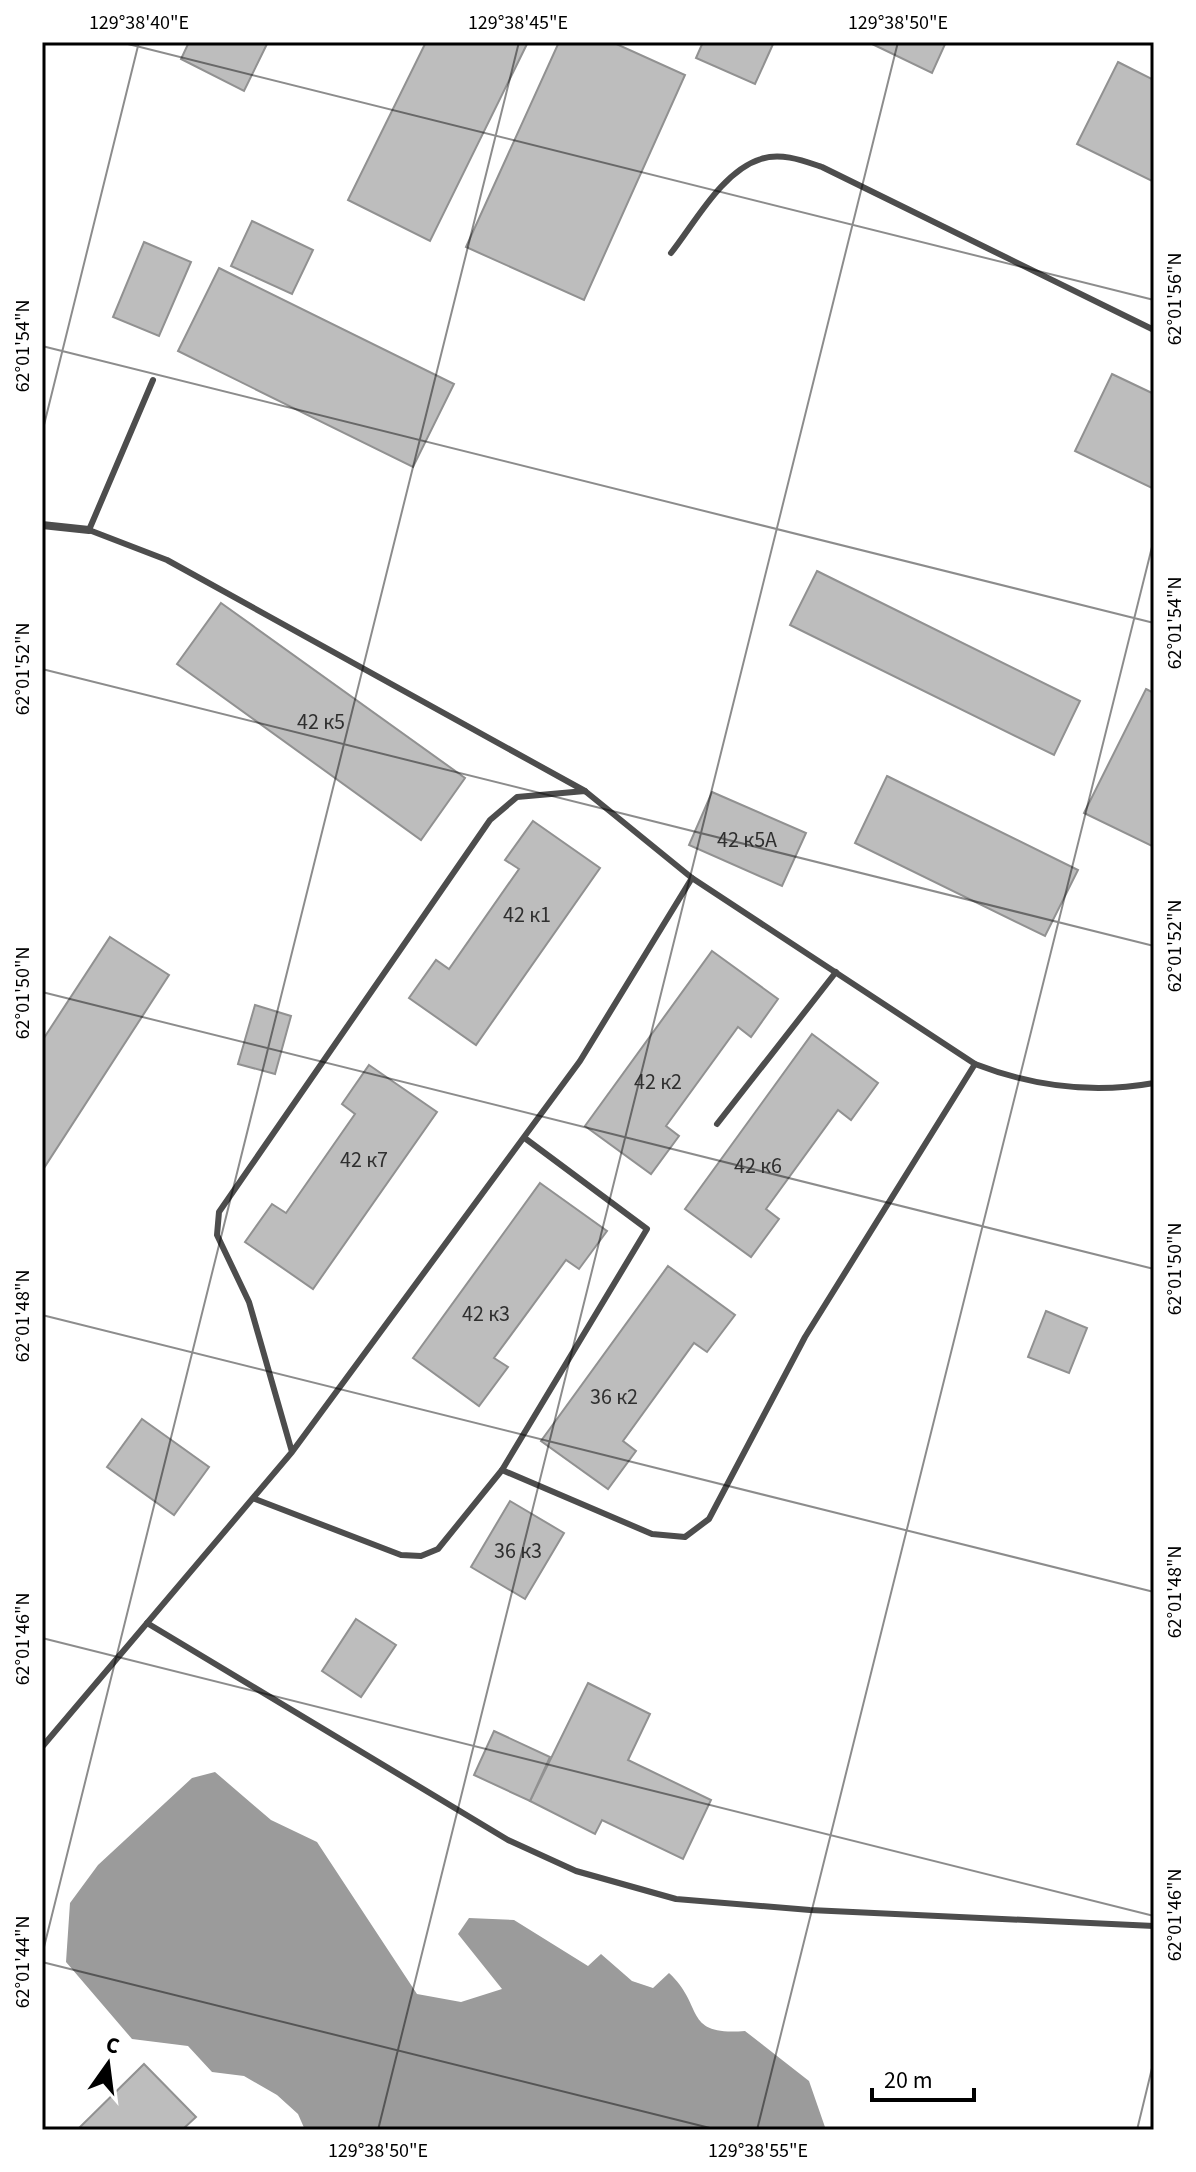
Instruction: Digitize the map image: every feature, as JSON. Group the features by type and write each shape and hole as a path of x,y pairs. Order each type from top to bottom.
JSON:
{"street":[{"path":"42,525 89,530"}],"lane":[{"path":"671,253 731,176 761,158 790,157 822,167 1154,330"},
{"path":"153,380 89,530 167,560 585,791 692,878 975,1064 1009,1077 1067,1088 1154,1083"},
{"path":"292,1452 249,1302 217,1235 219,1212 490,820 517,797 585,791"},
{"path":"42,1747 292,1452 526,1139 580,1061 692,878"},
{"path":"717,1124 836,972"},
{"path":"502,1470 652,1534 685,1537 709,1519 805,1337 975,1064"},
{"path":"255,1499 401,1555 421,1556 438,1549 502,1470 647,1229 526,1139"},
{"path":"147,1623 508,1840 576,1871 676,1899 810,1910 1154,1926"}],"shaded area":[{"path":"215,1772 271,1820 317,1842 417,1994 461,2002 502,1989 458,1934 469,1918 514,1920 588,1966 601,1954 632,1981 653,1988 669,1973 680,1985 703,2024 712,2029 745,2031 809,2081 826,2130 305,2130 298,2114 277,2095 244,2076 212,2072 188,2046 132,2039 66,1962 70,1903 98,1865 192,1778"}],"building":[{"path":"189,42 268,42 244,91 181,59"},
{"path":"426,42 528,42 430,241 348,200"},
{"path":"559,42 612,42 685,75 584,300 466,247"},
{"path":"703,42 774,42 755,84 696,58"},
{"path":"868,42 946,42 932,73"},
{"path":"1118,62 1154,80 1154,182 1077,144"},
{"path":"252,221 313,250 292,294 231,266"},
{"path":"144,242 191,262 159,336 113,317"},
{"path":"219,268 454,384 413,467 178,351"},
{"path":"1112,374 1154,394 1154,489 1075,451"},
{"path":"817,571 1080,701 1054,755 790,625"},
{"path":"221,603 465,778 421,840 177,664"},
{"path":"1146,689 1154,693 1154,847 1084,813"},
{"path":"887,776 1078,870 1045,936 855,843"},
{"path":"712,792 806,833 782,886 689,845"},
{"path":"533,821 600,868 476,1045 409,998 436,960 449,969 519,869 505,860"},
{"path":"110,937 169,975 42,1171 42,1041"},
{"path":"712,951 778,999 751,1037 738,1027 666,1126 679,1136 651,1174 585,1126"},
{"path":"255,1005 291,1016 275,1074 238,1064"},
{"path":"812,1034 878,1083 851,1120 838,1110 766,1209 779,1219 751,1257 685,1209"},
{"path":"369,1065 437,1112 313,1289 245,1242 272,1204 286,1213 355,1114 342,1104"},
{"path":"540,1183 607,1231 579,1269 566,1260 494,1358 508,1367 479,1406 413,1358"},
{"path":"668,1266 735,1315 707,1352 694,1343 623,1441 636,1451 608,1489 541,1441"},
{"path":"1046,1311 1087,1328 1069,1373 1028,1357"},
{"path":"142,1419 209,1467 174,1515 107,1467"},
{"path":"510,1501 564,1533 525,1599 471,1567"},
{"path":"356,1619 396,1645 361,1697 322,1671"},
{"path":"588,1683 650,1714 628,1760 711,1800 683,1859 602,1820 595,1834 530,1801"},
{"path":"494,1731 550,1757 530,1801 474,1775"},
{"path":"144,2064 196,2117 182,2130 77,2130"}]}
